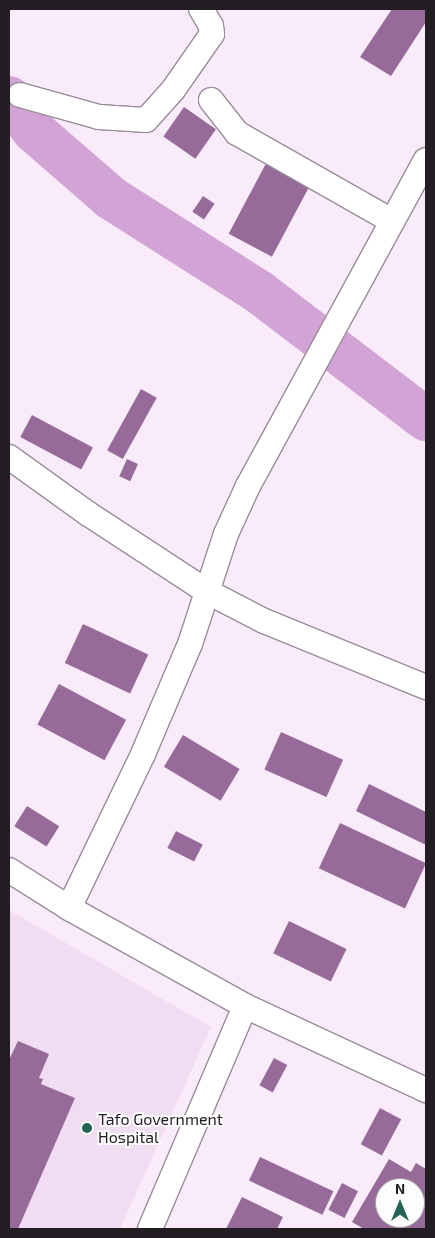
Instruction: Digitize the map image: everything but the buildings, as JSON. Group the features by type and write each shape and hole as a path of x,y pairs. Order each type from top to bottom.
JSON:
{"street":[{"path":"20,95 100,117 146,120 174,90 212,34 211,26 201,9"},
{"path":"211,100 237,133 392,221"},
{"path":"69,908 146,746 190,644 206,591 248,486 426,160"},
{"path":"9,457 87,513 206,591 264,621 426,688"},
{"path":"9,870 69,908 244,1006 426,1090"},
{"path":"150,1229 244,1006"}],"shaded area":[{"name":"Tafo Government Hospital","path":"9,910 211,1027 120,1229 9,1229"}],"waterway":[{"path":"9,98 34,131 111,198 259,292 426,419"}],"place":[{"name":"Tafo Government Hospital","path":"87,1128"}]}
